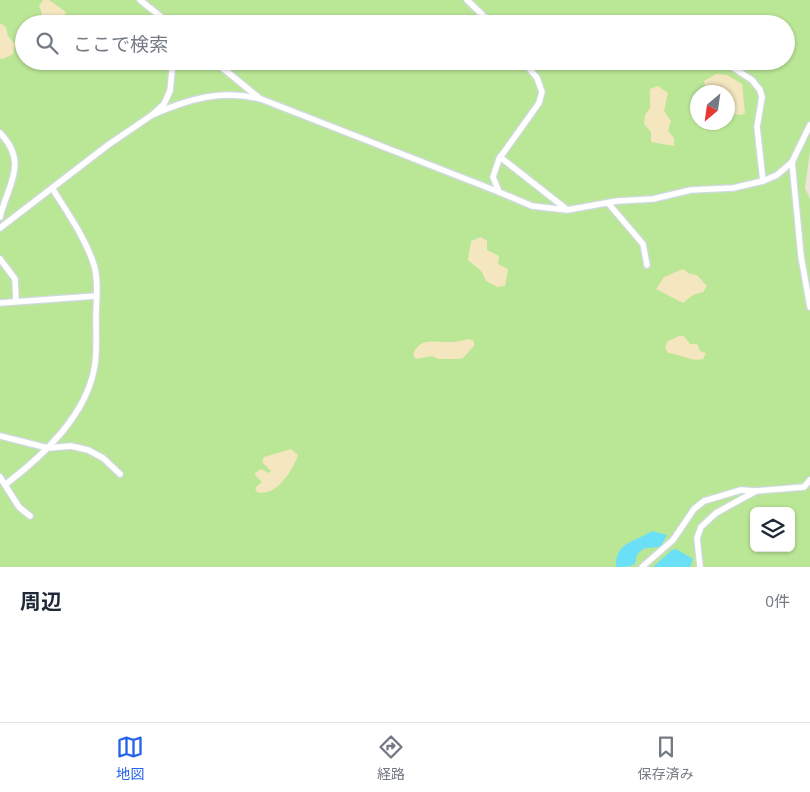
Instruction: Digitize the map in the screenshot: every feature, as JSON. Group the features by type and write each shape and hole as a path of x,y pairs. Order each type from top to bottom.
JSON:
{"lane":[{"path":"140,0 160,15"},
{"path":"467,0 483,15"},
{"path":"0,228 108,145 152,115 164,104 170,91 172,70"},
{"path":"225,70 261,99"},
{"path":"499,192 493,177 500,157 539,103 542,92 537,78 530,70"},
{"path":"737,70 752,80 760,90 762,97 757,127 763,182"},
{"path":"152,115 178,103 201,97 243,94 261,99 532,206 567,210 608,203 652,199 691,190 733,188 763,182 776,175 792,162 810,125"},
{"path":"0,133 9,142 15,156 15,175 0,217"},
{"path":"500,157 567,210"},
{"path":"792,162 801,256 810,307"},
{"path":"6,484 48,448 76,412 89,385 95,364 96,296 94,266 83,239 52,188"},
{"path":"608,203 643,244 647,265"},
{"path":"0,259 15,278 16,301"},
{"path":"0,302 96,296"},
{"path":"0,436 48,448 71,446 88,450 102,458 120,474"},
{"path":"0,477 19,507 30,516"},
{"path":"642,567 673,540 694,509 704,501 741,490 756,491 804,487 810,480"},
{"path":"700,567 697,538 701,527 716,513 756,491"}],"green space":[{"path":"0,0 810,0 810,151 805,188 810,199 810,567 0,567"}],"sand":[{"path":"43,0 49,0 66,12 65,15 41,15 39,6"},
{"path":"0,23 6,27 8,36 15,44 13,54 3,59 0,58"},
{"path":"716,74 727,75 742,84 745,113 742,115 735,114 735,85 705,85 704,81"},
{"path":"658,86 668,93 664,111 671,121 668,131 674,138 674,146 651,142 651,132 644,124 645,115 650,108 650,89"},
{"path":"481,237 487,241 487,250 499,256 498,264 508,269 505,286 497,287 486,281 482,272 468,260 471,241"},
{"path":"683,269 690,274 697,275 707,286 703,292 693,295 683,303 656,289 664,277"},
{"path":"684,336 690,344 697,344 700,351 706,353 703,359 698,360 668,353 665,347 668,341"},
{"path":"469,339 474,341 474,346 463,358 438,359 432,356 416,359 413,355 419,345 423,343 452,342"},
{"path":"291,449 298,455 288,475 271,491 257,492 255,488 262,482 255,473 261,469 269,473 271,471 262,462 264,457"}],"water":[{"path":"652,531 667,535 661,546 642,550 631,566 616,567 619,552 622,548"},
{"path":"676,549 693,559 690,567 653,567 672,550"}]}
